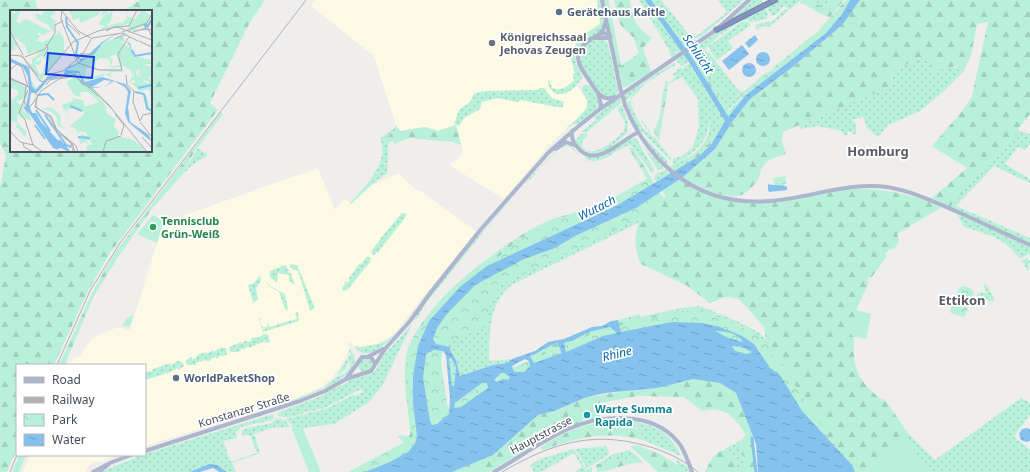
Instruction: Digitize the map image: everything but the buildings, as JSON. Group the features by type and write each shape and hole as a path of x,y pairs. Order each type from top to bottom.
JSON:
{"highway":[{"path":"716,30 776,0"}],"main road":[{"path":"602,0 620,87 632,122 649,150 663,165 690,185 718,196 753,202 786,199 853,187 877,186 902,190 928,199 1030,245"},
{"path":"375,365 385,348 410,321 482,228 548,153 575,128 600,109 716,30 749,0"},
{"path":"600,109 601,105 598,93 580,68 577,59 583,45 602,30 606,18"},
{"path":"597,35 604,33 610,38"},
{"path":"593,38 610,38"},
{"path":"598,93 606,98 617,97"},
{"path":"629,136 632,122"},
{"path":"575,128 572,139 578,147"},
{"path":"548,153 564,143 571,143 586,154 597,156 610,150 637,132"},
{"name":"Konstanzer Straße","path":"346,379 362,357 369,356 385,348"},
{"path":"369,356 374,360 375,365"},
{"path":"357,365 359,371 364,374"},
{"name":"Konstanzer Straße","path":"146,450 300,401 325,391 346,379 371,371 375,365"},
{"name":"Hauptstrasse","path":"494,472 572,428 594,421 625,419 650,422 666,431 678,442 692,472"},
{"path":"93,472 128,456"},
{"path":"99,472 110,463"}],"shaded area":[{"path":"315,0 601,0 604,18 594,35 582,43 576,53 577,65 582,77 576,85 587,100 588,107 552,142 504,199 449,165 457,160 463,151 456,125 438,131 425,127 400,131 396,125 374,56 311,6"},
{"path":"318,168 335,210 345,199 351,203 373,185 398,173 417,191 419,190 476,231 396,331 386,340 376,344 354,347 350,342 347,344 350,349 336,374 334,373 334,376 322,387 292,400 146,446 146,364 69,364 70,361 73,362 74,358 80,356 92,338 118,327 130,330 164,221 168,221"},
{"path":"30,456 115,456 100,462 96,461 88,466 86,472 23,472"}],"green space":[{"path":"0,0 35,0 39,10 10,10 10,152 152,152 152,10 125,10 140,0 265,0 250,22 210,103 218,110 110,253 88,291 54,364 16,364 16,451 7,472 0,472 0,188 6,156 0,143"},
{"path":"597,0 601,0 604,18 601,29 580,45 576,55 576,61 582,79 566,93 554,93 549,87 548,80 552,88 558,89 564,88 574,80 573,74 575,73 569,52 572,51 580,37 600,24"},
{"path":"604,0 609,0 621,66 639,53 633,37 620,24 614,0 630,0 632,12 638,26 652,38 643,48 651,72 624,88 620,78 622,76 619,75"},
{"path":"639,0 661,0 691,37 699,34 727,12 718,0 744,0 702,36 694,39 696,41 677,53 674,49 676,55 672,57 672,54 656,24 654,25"},
{"path":"752,0 762,0 763,4 729,22"},
{"path":"780,0 801,0 789,10 784,5 777,14 772,16 766,6"},
{"path":"801,0 813,0 818,5 826,7 832,0 844,0 830,17 800,3"},
{"path":"813,0 832,0 826,7 818,5"},
{"path":"846,0 850,0 842,14 826,33 746,95 725,121 711,145 699,156 674,171 673,170 690,160 706,147 717,132 720,123 720,113 690,63 696,59 727,111 729,111 745,94 779,64 768,72 818,31"},
{"path":"860,0 1030,0 1030,114 986,170 982,169 950,207 932,198 967,168 932,146 963,110 972,96 988,22 977,24 971,56 963,72 955,66 932,72 930,69 933,62 926,56 891,71 892,86 783,132 782,141 786,154 771,159 765,163 758,180 750,190 743,194 728,196 719,194 702,188 683,177 715,149 732,122 750,99 795,65 843,24"},
{"path":"765,6 768,15 767,18 755,22 752,20 753,23 747,20 741,21 716,38 704,51 684,65 681,66 676,60 719,31 763,9"},
{"path":"785,9 788,11 769,27 762,26 757,30 755,27 757,24 773,21"},
{"path":"747,21 751,25 728,41 733,48 717,60 710,51 709,46 740,23"},
{"path":"656,24 672,54 671,57 668,48 654,25"},
{"path":"604,39 608,44 619,93 609,97 597,89 586,74 580,53 586,44"},
{"path":"706,51 739,91 743,91 737,96 738,98 762,76 780,65 727,111 696,59"},
{"path":"926,56 930,60 953,67 963,72 944,91 920,111 888,125 878,137 867,128 863,117 852,120 856,124 856,135 848,131 847,135 844,135 842,131 818,126 800,129 799,125 892,86 891,71"},
{"path":"672,62 641,84 626,101 624,95"},
{"path":"707,62 730,101 728,102 705,63"},
{"path":"673,63 677,64 647,82 631,99 637,112 630,99 633,93 643,83"},
{"path":"690,63 720,113 720,123 717,132 706,147 690,160 673,170 669,167 696,152 705,142 709,131 710,121 708,110 697,90 683,71 683,68"},
{"path":"681,67 706,105 709,115 709,124 703,141 697,148 682,160 674,164 673,159 682,156 693,147 699,126 698,99 682,77 668,84 667,93 663,92 666,81 669,83 676,77 673,74"},
{"path":"756,82 738,98 737,97"},
{"path":"584,85 588,85 592,88 598,100 597,108 594,112 577,124 573,124 564,130 579,117 587,107 587,100 581,89"},
{"path":"539,88 544,88 552,98 564,102 562,108 521,100 517,102 497,98 482,102 480,109 464,118 459,126 454,124 459,110 470,102 474,94 483,91 539,90"},
{"path":"663,92 667,93 659,140 653,131 660,117"},
{"path":"620,97 621,103 586,133 581,132 596,120 594,117"},
{"path":"628,101 630,102 644,129 656,139 671,161 637,127 628,106"},
{"path":"622,105 628,122 627,133 614,145 601,152 588,152 581,148 575,141 581,134 588,134 582,142 582,147 593,151 610,144 624,131 625,121 617,109"},
{"path":"221,112 223,114 193,154 182,175 152,209 116,260 94,296 65,364 59,364 92,293 114,254"},
{"path":"396,125 399,129 383,140 390,142 388,145 388,163 381,162 388,165 387,173 372,184 351,204 350,203 369,182 379,165 382,156 380,138 395,128"},
{"path":"456,125 461,145 453,142 409,138 394,144 393,141 390,142 383,140 399,129 400,131 425,127 438,131"},
{"path":"1017,130 1030,134 1030,144 1025,150 1018,147 1005,164 1030,179 1030,183 994,166 956,206 1030,238 1030,243 950,207 982,169 986,170"},
{"path":"644,137 667,160 668,166 653,150"},
{"path":"636,138 653,168 654,171 652,173 631,145 596,161 591,161 585,158 585,156 597,157 631,139"},
{"path":"640,141 646,150 664,169 658,170"},
{"path":"565,144 569,146 558,150 533,177 524,184 562,145"},
{"path":"569,146 584,159 591,163 587,162"},
{"path":"628,147 633,148 652,179 445,303 415,443 351,472 405,443 398,437 400,435 409,436 410,433 405,380 408,348 414,335 442,298 466,275 521,235 556,218 570,215 572,219 648,180"},
{"path":"198,148 208,155 192,165 182,175"},
{"path":"666,170 670,173 656,182 654,177 658,173"},
{"path":"785,176 786,184 775,186 773,178"},
{"path":"650,177 665,200 645,215 501,285 489,307 487,326 443,345 441,362 448,409 498,374 589,335 616,326 682,311 697,310 708,312 758,335 770,348 775,358 786,367 793,382 828,436 860,472 809,472 774,397 679,347 398,472 348,472 413,438 408,410 406,380 406,366 409,352 421,326 461,283 480,267 501,255 520,238 570,214 613,198"},
{"path":"679,180 700,191 723,199 747,203 772,202 832,191 867,189 906,194 942,207 897,234 899,239 896,247 892,250 890,249 885,254 887,256 871,278 869,277 866,281 869,282 856,310 850,333 854,337 854,353 858,373 867,386 879,398 885,400 908,433 866,472 855,472 802,411 618,328 619,322 682,310 696,309 708,311 748,329 758,335 767,345 764,327 739,299 725,297 710,303 686,285 641,264 638,258 635,239 640,220 648,210 666,197 662,191"},
{"path":"515,194 427,302 414,323 420,308 430,294"},
{"path":"402,213 406,214 405,218 378,252 373,255 371,252 377,243 378,244 380,239"},
{"path":"644,214 638,223 513,284 499,300 495,309 490,329 489,361 512,359 507,363 493,365 460,376 457,361 453,354 441,345 481,293"},
{"path":"957,214 1030,247 1030,253 1020,259 1002,241 964,227"},
{"name":"Tennisclub Grün-Weiß","path":"153,215 164,221 157,243 137,234"},
{"path":"368,256 371,259 370,262 348,289 343,291 343,285 344,287 345,282 347,283 350,280 349,278 360,263 361,265"},
{"path":"1027,258 1030,261 1028,272 1022,261"},
{"path":"291,264 297,265 314,309 310,310 298,271 290,268"},
{"path":"285,265 289,270 288,272 291,274 295,285 289,281 289,275 278,273 277,283 270,277 270,271"},
{"path":"260,275 261,281 256,288 258,300 253,302 248,285 254,283"},
{"path":"266,281 270,286 285,294 288,310 285,309 279,292 269,286"},
{"path":"986,284 994,298 993,302 976,296 980,292 987,293 983,285"},
{"path":"964,286 970,288 974,293 965,316 963,317 951,313 950,310 959,288"},
{"path":"699,306 746,325 762,336 766,340 768,346 758,335 748,329 716,314 696,309 682,310 619,322 618,320 640,314 640,317 681,308"},
{"path":"856,310 871,314 866,339 854,337 850,333"},
{"path":"298,312 299,321 262,332 262,330 268,327 262,329 259,319 262,318 260,320 262,327 267,327 267,321 269,327 297,319 295,313"},
{"path":"133,315 130,326 122,326 127,318"},
{"path":"412,324 382,386 369,402 334,424 303,429 301,426 292,429 292,425 286,419 326,409 353,395 355,396 363,392 361,389 319,410 319,407 316,410 307,413 309,409 294,416 278,416 279,412 317,398 353,379 371,374 376,370 384,355"},
{"path":"610,327 612,328 564,346 564,343 572,341 589,332"},
{"path":"264,334 268,335 270,342 265,343 265,341 249,348 249,346 243,350 243,348 238,352 231,352 229,347 241,342 241,344 246,340 246,342 251,341 251,338 257,338"},
{"path":"395,334 372,352 362,353 354,347 358,346 359,348 377,344 386,341"},
{"path":"557,343 561,349 534,363 530,356"},
{"path":"220,348 226,348 227,354 216,359 216,357 212,358 206,362 207,360 202,361 202,363 201,361 196,363 196,365 187,365 186,360 192,357 192,359 196,358 197,355 207,352 207,354 213,350 213,352"},
{"path":"350,349 355,362 350,371 342,378 332,385 307,396 276,407 323,388 336,377 344,374 351,366 349,360 345,370 337,375 351,353 348,352"},
{"path":"365,358 370,360 372,365 370,370 365,372 360,370 358,365 360,360"},
{"path":"451,358 456,367 454,386 452,386 449,359"},
{"path":"178,361 182,362 184,366 167,374 167,372 146,380 146,372 152,371 153,369 170,363 170,365"},
{"path":"693,379 720,383 736,393 752,434 755,472 705,472 714,456 720,451 724,450 729,450 738,469 743,469 745,466 740,441 746,435 728,414 717,410 702,411 684,397 637,396 600,403 600,418 588,420 583,419 581,422 549,436 489,472 452,472 493,455 538,415 554,411 587,397 672,384"},
{"path":"482,383 487,383 454,408 455,403"},
{"path":"1021,398 1030,403 1030,414 1014,437 1030,449 1030,472 929,472 911,446 896,444 908,433 935,460"},
{"path":"273,414 274,417 272,420 241,427 236,432 237,438 223,441 231,462 257,453 250,435 242,435 243,429 272,423 277,418 286,421 290,427 271,428 254,434 260,453 232,463 236,472 227,472 217,465 190,472 101,472 139,456 146,456 146,454"},
{"path":"613,421 623,422 637,429 646,441 620,436 594,436 556,445 543,450 540,448 557,437 575,429"},
{"path":"621,421 649,425 664,433 676,447 681,456 646,441 637,428"},
{"path":"302,426 321,472 309,472 292,429"},
{"path":"902,437 910,444 929,472 866,472"},
{"path":"740,441 745,466 743,469 738,469 729,450 724,449"},
{"path":"636,445 658,453 678,465 680,472 658,472 630,446"},
{"path":"606,446 609,453 608,455 587,468 575,449"},
{"path":"574,449 586,469 582,472 574,472 582,467 574,453 541,472 534,472 530,465 540,459"},
{"path":"629,450 639,458 598,464 611,455"},
{"path":"19,456 26,456 19,472 12,472"},
{"path":"631,458 639,458 643,463 625,465 603,472 597,472 596,465"},
{"path":"676,460 688,467 690,472 680,472"},
{"path":"592,467 592,472 577,472 584,471"}],"water":[{"name":"Rhine","path":"850,0 860,0 843,24 795,65 750,99 732,122 715,149 683,177 636,208 575,236 555,248 524,259 475,285 446,315 437,328 433,339 436,344 450,347 450,350 456,360 460,376 493,365 507,363 512,359 535,351 548,342 564,339 592,327 602,326 611,321 618,320 621,332 672,322 702,323 720,327 742,336 754,344 770,368 780,375 802,411 852,465 855,472 758,472 756,444 736,393 720,383 693,379 657,388 605,393 587,397 554,411 538,415 493,455 452,472 365,472 390,462 408,452 415,444 417,435 413,403 413,376 418,346 429,321 461,286 487,266 618,205 699,156 711,145 725,121 724,117 726,115 728,117 746,95 826,33 842,14","holes":["610,327 617,333 603,336 566,352 564,343 572,341 589,332","715,331 727,332 738,336 743,342 728,338","557,343 562,353 534,363 530,356","732,346 742,347 752,352 746,354 735,351","434,350 443,351 446,355 450,399 449,414 437,424 432,425 430,421 423,378 426,354","451,358 456,367 454,386 452,386 449,359","525,359 529,361 530,366 524,372 514,372 512,366","501,373 504,373 510,377 508,380 503,379 497,382 494,380","482,383 487,383 488,388 461,407 454,408 455,403"]},
{"path":"755,35 758,40 749,48 745,43"},
{"path":"742,45 749,54 729,70 722,61"},
{"path":"760,52 766,52 770,56 770,62 766,66 760,66 756,62 756,56"},
{"path":"746,63 752,63 756,67 756,73 752,77 746,77 742,73 742,67"},
{"path":"768,184 785,186 787,187 787,190 769,192"},
{"path":"1022,429 1030,429 1030,441 1026,442 1021,440 1019,434"},
{"path":"209,464 217,465 227,472 219,472 213,468 200,472 190,472"}],"waterway":[{"name":"Schlücht","path":"648,0 692,62 728,121"},
{"path":"752,438 756,472"}],"railway":[{"path":"57,364 90,291 120,243 306,0"},
{"path":"502,472 520,462 554,447 572,442 607,439 627,441 661,450 674,456 698,472"},
{"path":"10,472 17,456"}],"place":[{"name":"Gerätehaus Kaitle","path":"559,12"},
{"name":"Königreichssaal Jehovas Zeugen","path":"492,43"},
{"name":"Tennisclub Grün-Weiß","path":"153,227"},
{"name":"WorldPaketShop","path":"176,378"},
{"name":"Warte Summa Rapida","path":"587,415"}],"district":[{"name":"Homburg","path":"878,151"},
{"name":"Ettikon","path":"962,300"}],"water label":[{"name":"Wutach","path":"597,208"}]}
